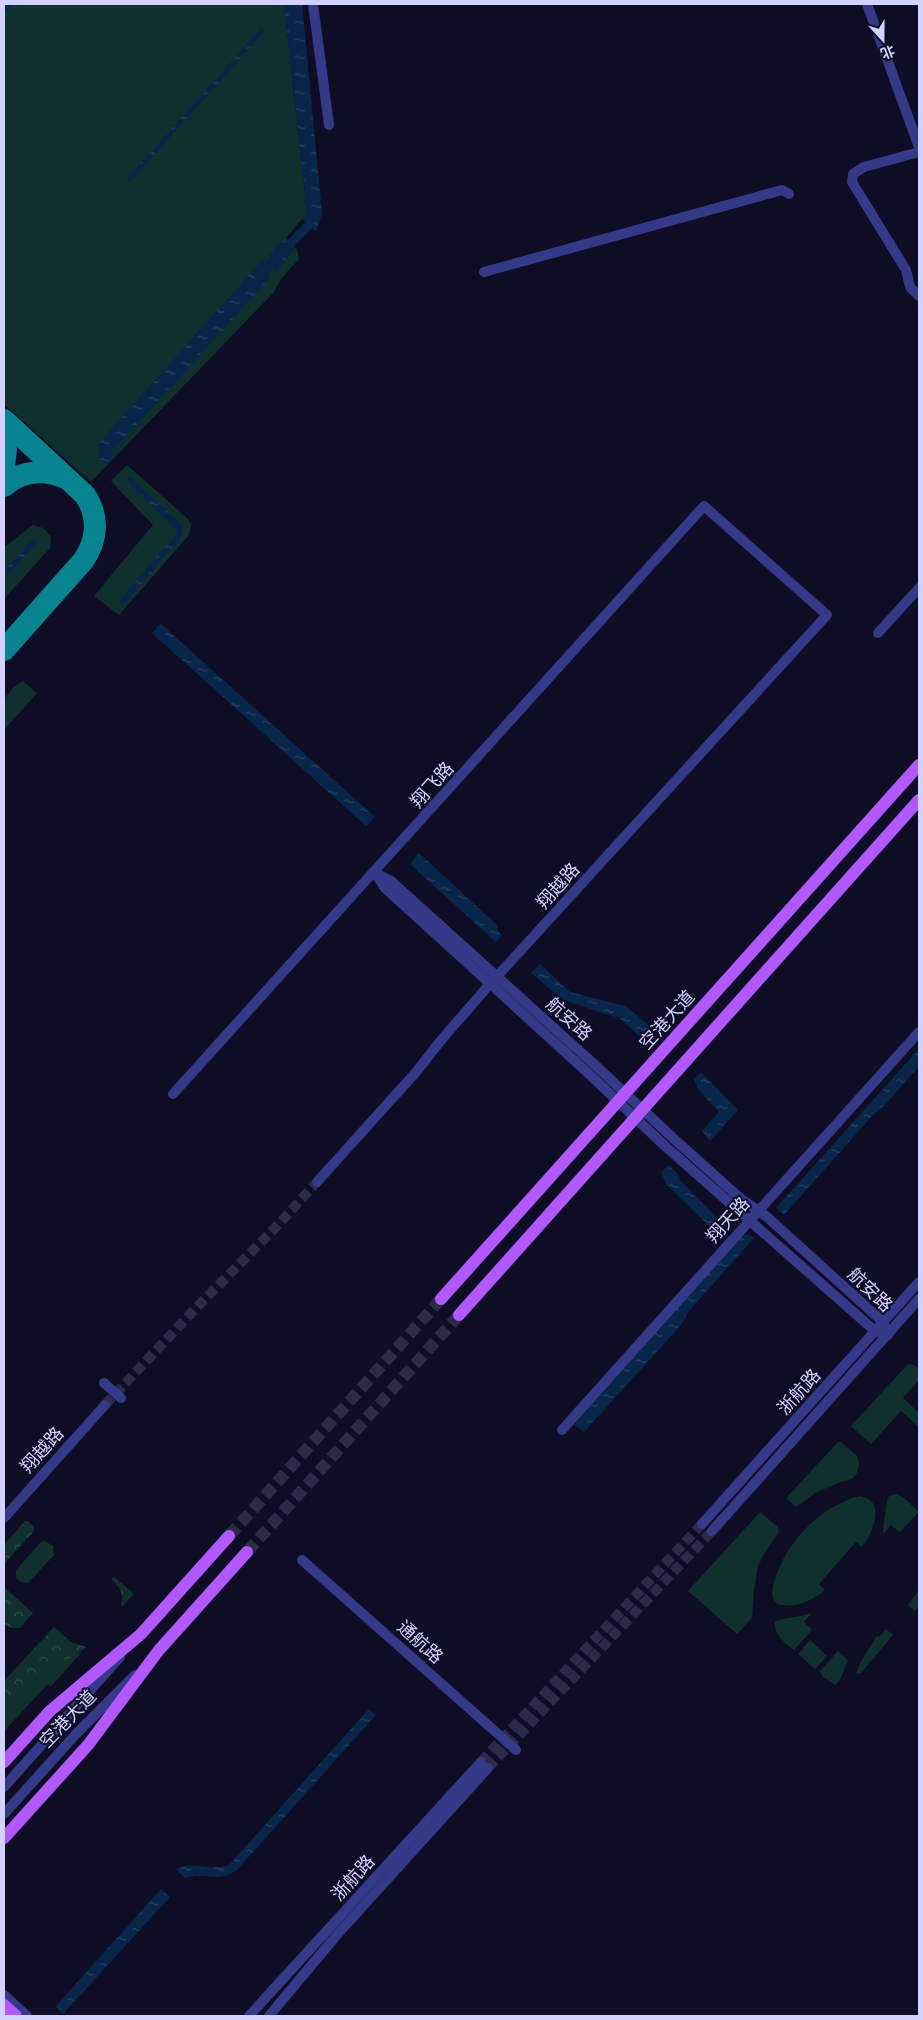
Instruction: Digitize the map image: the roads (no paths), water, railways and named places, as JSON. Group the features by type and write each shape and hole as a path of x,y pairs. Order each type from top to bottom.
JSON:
{"main road":[{"name":"空港大道","path":"441,1299 919,765"},
{"path":"459,1315 919,800"},
{"name":"空港大道","path":"4,1762 50,1711 141,1634 229,1536"},
{"name":"空港大道","path":"4,1838 88,1745 159,1650 247,1552"},
{"path":"4,2005 16,2016"}],"street":[{"path":"314,4 329,125"},
{"path":"867,4 919,147"},
{"path":"919,152 864,167 853,174 852,182 906,270 910,287 919,296"},
{"path":"484,272 782,190 789,194"},
{"name":"翔飞路","path":"173,1094 375,873 704,506 827,615"},
{"path":"878,633 919,588"},
{"name":"翔越路","path":"317,1182 417,1071 442,1039 494,980 827,615"},
{"name":"航安路","path":"375,873 385,888 494,980 639,1114 741,1200 758,1211 883,1322 888,1335"},
{"name":"翔天路","path":"562,1430 919,1032"},
{"name":"航安路","path":"639,1114 750,1221 875,1331 888,1335"},
{"name":"浙航路","path":"702,1524 919,1282"},
{"name":"浙航路","path":"712,1531 919,1299"},
{"path":"104,1383 121,1398"},
{"name":"翔越路","path":"4,1518 105,1404"},
{"name":"通航路","path":"302,1560 516,1750"},
{"name":"空港大道","path":"4,1787 141,1634"},
{"name":"空港大道","path":"4,1814 76,1734 159,1650"},
{"name":"浙航路","path":"249,2016 484,1765 269,2016"},
{"path":"4,1995 27,2016"},
{"path":"4,2011 10,2016"}],"water":[{"path":"284,4 302,4 322,213 316,232 302,219 307,213"},
{"path":"261,28 265,31 130,182 126,180"},
{"path":"284,240 294,249 276,273 269,253"},
{"path":"263,259 270,278 112,452 111,458 106,463 99,459 98,444"},
{"path":"129,476 179,522 182,526 183,536 122,606 118,602 178,532 126,481"},
{"path":"34,538 38,542 4,579 4,571"},
{"path":"161,624 375,817 366,826 152,633"},
{"path":"419,853 498,926 497,930 502,935 496,942 410,864"},
{"path":"540,964 570,992 626,1006 652,1028 643,1039 619,1018 563,1000 531,973"},
{"path":"919,1049 919,1066 784,1215 776,1208"},
{"path":"701,1072 738,1110 710,1141 702,1131 719,1112 698,1089 694,1079"},
{"path":"668,1165 720,1221 730,1228 721,1238 666,1184 661,1172"},
{"path":"747,1234 754,1238 689,1311 681,1325 584,1432 575,1425 741,1236"},
{"path":"369,1709 376,1715 237,1870 224,1876 192,1876 185,1878 176,1869 189,1866 222,1867 229,1865"},
{"path":"161,1889 170,1897 63,2014 56,2007 57,2005"}],"waterway":[{"path":"4,12 11,4"},
{"path":"259,276 309,225 312,215"}],"tunnel":[{"path":"105,1405 317,1182"},
{"path":"229,1536 441,1299"},
{"path":"247,1552 459,1315"},
{"path":"481,1762 702,1524"},
{"path":"488,1768 712,1531"}]}
